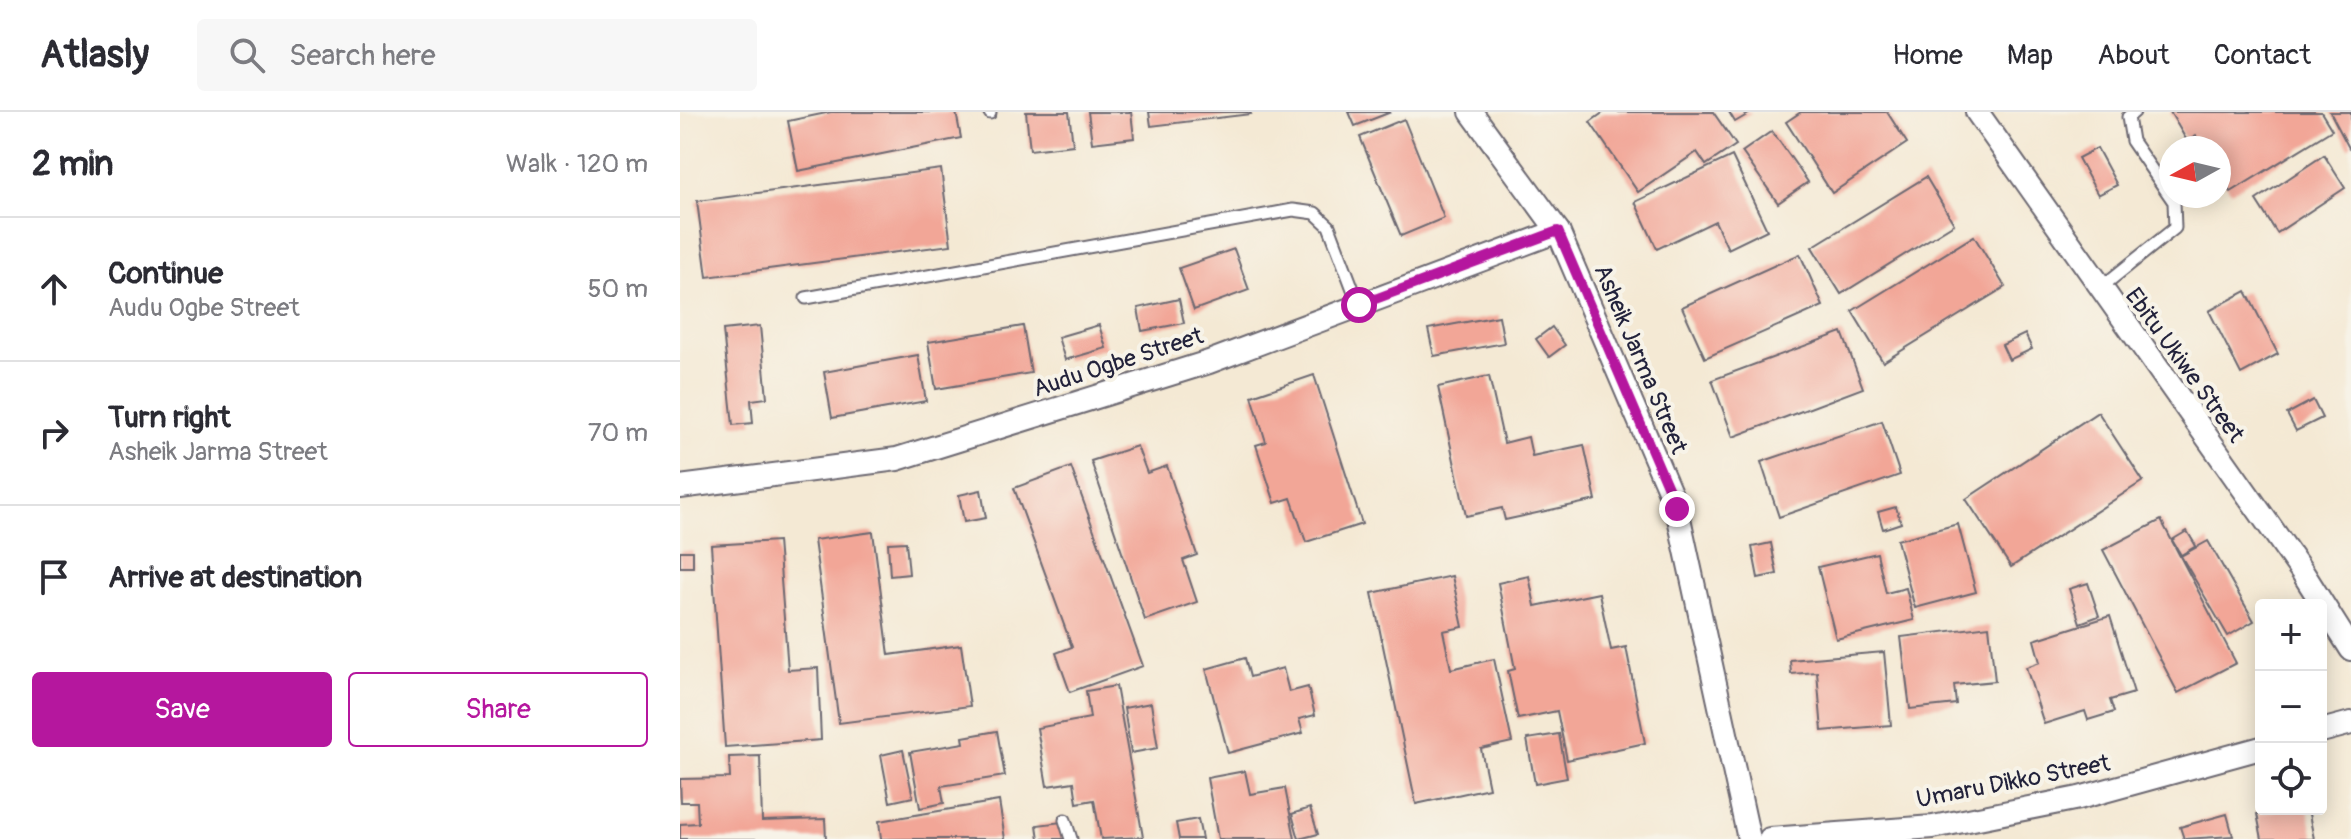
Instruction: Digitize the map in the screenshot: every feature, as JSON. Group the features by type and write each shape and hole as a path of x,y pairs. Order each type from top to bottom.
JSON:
{"street":[{"name":"Asheik Jarma Street","path":"1471,112 1558,231 1677,509 1749,839"},
{"name":"Ebitu Ukiwe Street","path":"1977,112 2099,289 2303,573 2351,649"},
{"name":"Audu Ogbe Street","path":"680,487 897,459 1209,362 1558,231"},
{"path":"2327,729 2351,723"},
{"name":"Umaru Dikko Street","path":"1770,839 1934,833 2079,798 2255,750"}],"lane":[{"path":"2099,289 2175,228 2174,202 2132,141 2128,117 2134,112"},
{"path":"806,298 1293,210 1315,213 1329,226 1359,305"},
{"path":"1065,820 1071,839"}],"building":[{"path":"831,112 956,112 961,138 798,171 788,121"},
{"path":"1026,112 1069,112 1073,145 1030,150"},
{"path":"1088,112 1131,112 1134,138 1092,143"},
{"path":"1149,112 1250,112 1251,114 1151,126"},
{"path":"1349,112 1391,112 1355,126"},
{"path":"1604,112 1713,112 1736,145 1706,165 1697,152 1638,192 1590,122"},
{"path":"1729,112 1752,112 1735,122"},
{"path":"1801,112 1887,112 1907,143 1832,193 1786,122"},
{"path":"2170,112 2321,112 2332,130 2231,192 2231,136 2184,136"},
{"path":"2330,112 2351,112 2351,147 2349,148"},
{"path":"1404,119 1444,218 1401,236 1360,137"},
{"path":"1772,131 1808,182 1778,203 1742,152"},
{"path":"2097,148 2117,185 2098,195 2078,158"},
{"path":"2324,155 2345,188 2277,233 2256,200"},
{"path":"1732,156 1767,230 1728,249 1715,221 1657,249 1635,202"},
{"path":"941,169 951,245 707,277 697,201"},
{"path":"1926,177 1954,224 1841,294 1812,247"},
{"path":"1974,236 2005,287 1883,362 1852,311"},
{"path":"1234,249 1249,290 1194,310 1179,268"},
{"path":"1800,254 1823,306 1705,358 1682,307"},
{"path":"2246,291 2278,354 2241,374 2209,311"},
{"path":"1179,299 1184,323 1142,331 1138,308"},
{"path":"1499,316 1504,343 1434,356 1428,329"},
{"path":"1099,325 1106,348 1065,360 1058,337"},
{"path":"760,326 767,398 751,400 753,423 733,425 723,330"},
{"path":"1023,326 1031,373 936,389 928,342"},
{"path":"1552,327 1565,345 1549,357 1536,339"},
{"path":"1842,332 1863,388 1733,437 1712,380"},
{"path":"2025,334 2032,349 2009,360 2002,345"},
{"path":"918,355 926,401 832,418 824,372"},
{"path":"1314,375 1362,524 1306,542 1291,498 1275,503 1256,445 1266,442 1252,396"},
{"path":"1489,376 1504,443 1528,437 1532,456 1584,445 1596,500 1505,520 1502,508 1466,516 1438,387"},
{"path":"2313,400 2322,418 2296,431 2287,414"},
{"path":"2098,412 2143,481 2011,567 1966,499"},
{"path":"1882,421 1900,475 1779,517 1761,462"},
{"path":"1137,446 1147,473 1167,466 1197,555 1183,560 1197,602 1145,620 1091,461"},
{"path":"1071,467 1143,666 1070,692 1056,653 1072,647 1014,488"},
{"path":"981,490 986,518 964,522 959,495"},
{"path":"1896,507 1901,523 1883,529 1878,512"},
{"path":"2161,520 2236,663 2178,693 2103,550"},
{"path":"1958,524 1976,592 1915,608 1897,540"},
{"path":"2187,531 2196,546 2181,555 2172,540"},
{"path":"873,532 889,655 961,645 970,706 839,723 814,540"},
{"path":"778,541 788,670 818,668 821,740 725,747 711,545"},
{"path":"2208,541 2254,621 2228,636 2181,556"},
{"path":"906,542 909,574 890,576 888,543"},
{"path":"1771,543 1777,574 1758,578 1752,547"},
{"path":"680,551 693,551 693,567 680,567"},
{"path":"1877,553 1886,593 1906,588 1914,620 1836,639 1818,567"},
{"path":"1452,576 1463,627 1443,631 1451,669 1494,659 1512,742 1481,749 1489,788 1416,804 1372,593"},
{"path":"1529,576 1535,606 1599,593 1611,650 1626,647 1645,743 1567,760 1557,711 1518,719 1508,671 1515,669 1498,583"},
{"path":"2088,583 2099,616 2080,623 2069,589"},
{"path":"2110,616 2134,693 2110,700 2114,712 2088,720 2085,711 2044,724 2026,667 2040,662 2034,640"},
{"path":"1989,626 1995,681 1954,685 1956,704 1910,709 1901,637"},
{"path":"1884,652 1891,725 1822,731 1817,672 1791,674 1790,660"},
{"path":"1245,658 1250,677 1283,668 1289,692 1308,687 1315,715 1299,719 1303,733 1228,753 1206,669"},
{"path":"1116,686 1143,837 1101,839 1094,800 1077,803 1074,782 1047,786 1037,728 1090,718 1086,691"},
{"path":"1151,703 1158,748 1131,753 1124,708"},
{"path":"997,731 1005,776 941,786 944,803 920,808 910,752 964,743 963,737"},
{"path":"1559,734 1567,778 1535,784 1527,739"},
{"path":"903,750 913,797 890,802 881,755"},
{"path":"760,756 762,821 825,819 826,839 680,839 680,824 698,823 697,802 681,802 680,779 730,778 729,757"},
{"path":"1245,771 1250,794 1285,788 1295,839 1218,839 1207,778"},
{"path":"999,801 1005,839 881,839 879,821"},
{"path":"1310,808 1318,834 1299,839 1292,814"},
{"path":"2227,814 2233,836 2184,839 2180,827"},
{"path":"2257,815 2309,815 2314,839 2262,839"},
{"path":"1198,819 1202,839 1179,839 1176,823"},
{"path":"1062,822 1064,839 1039,839 1037,825"}],"route":[{"path":"1359,305 1558,231 1677,509"}]}
